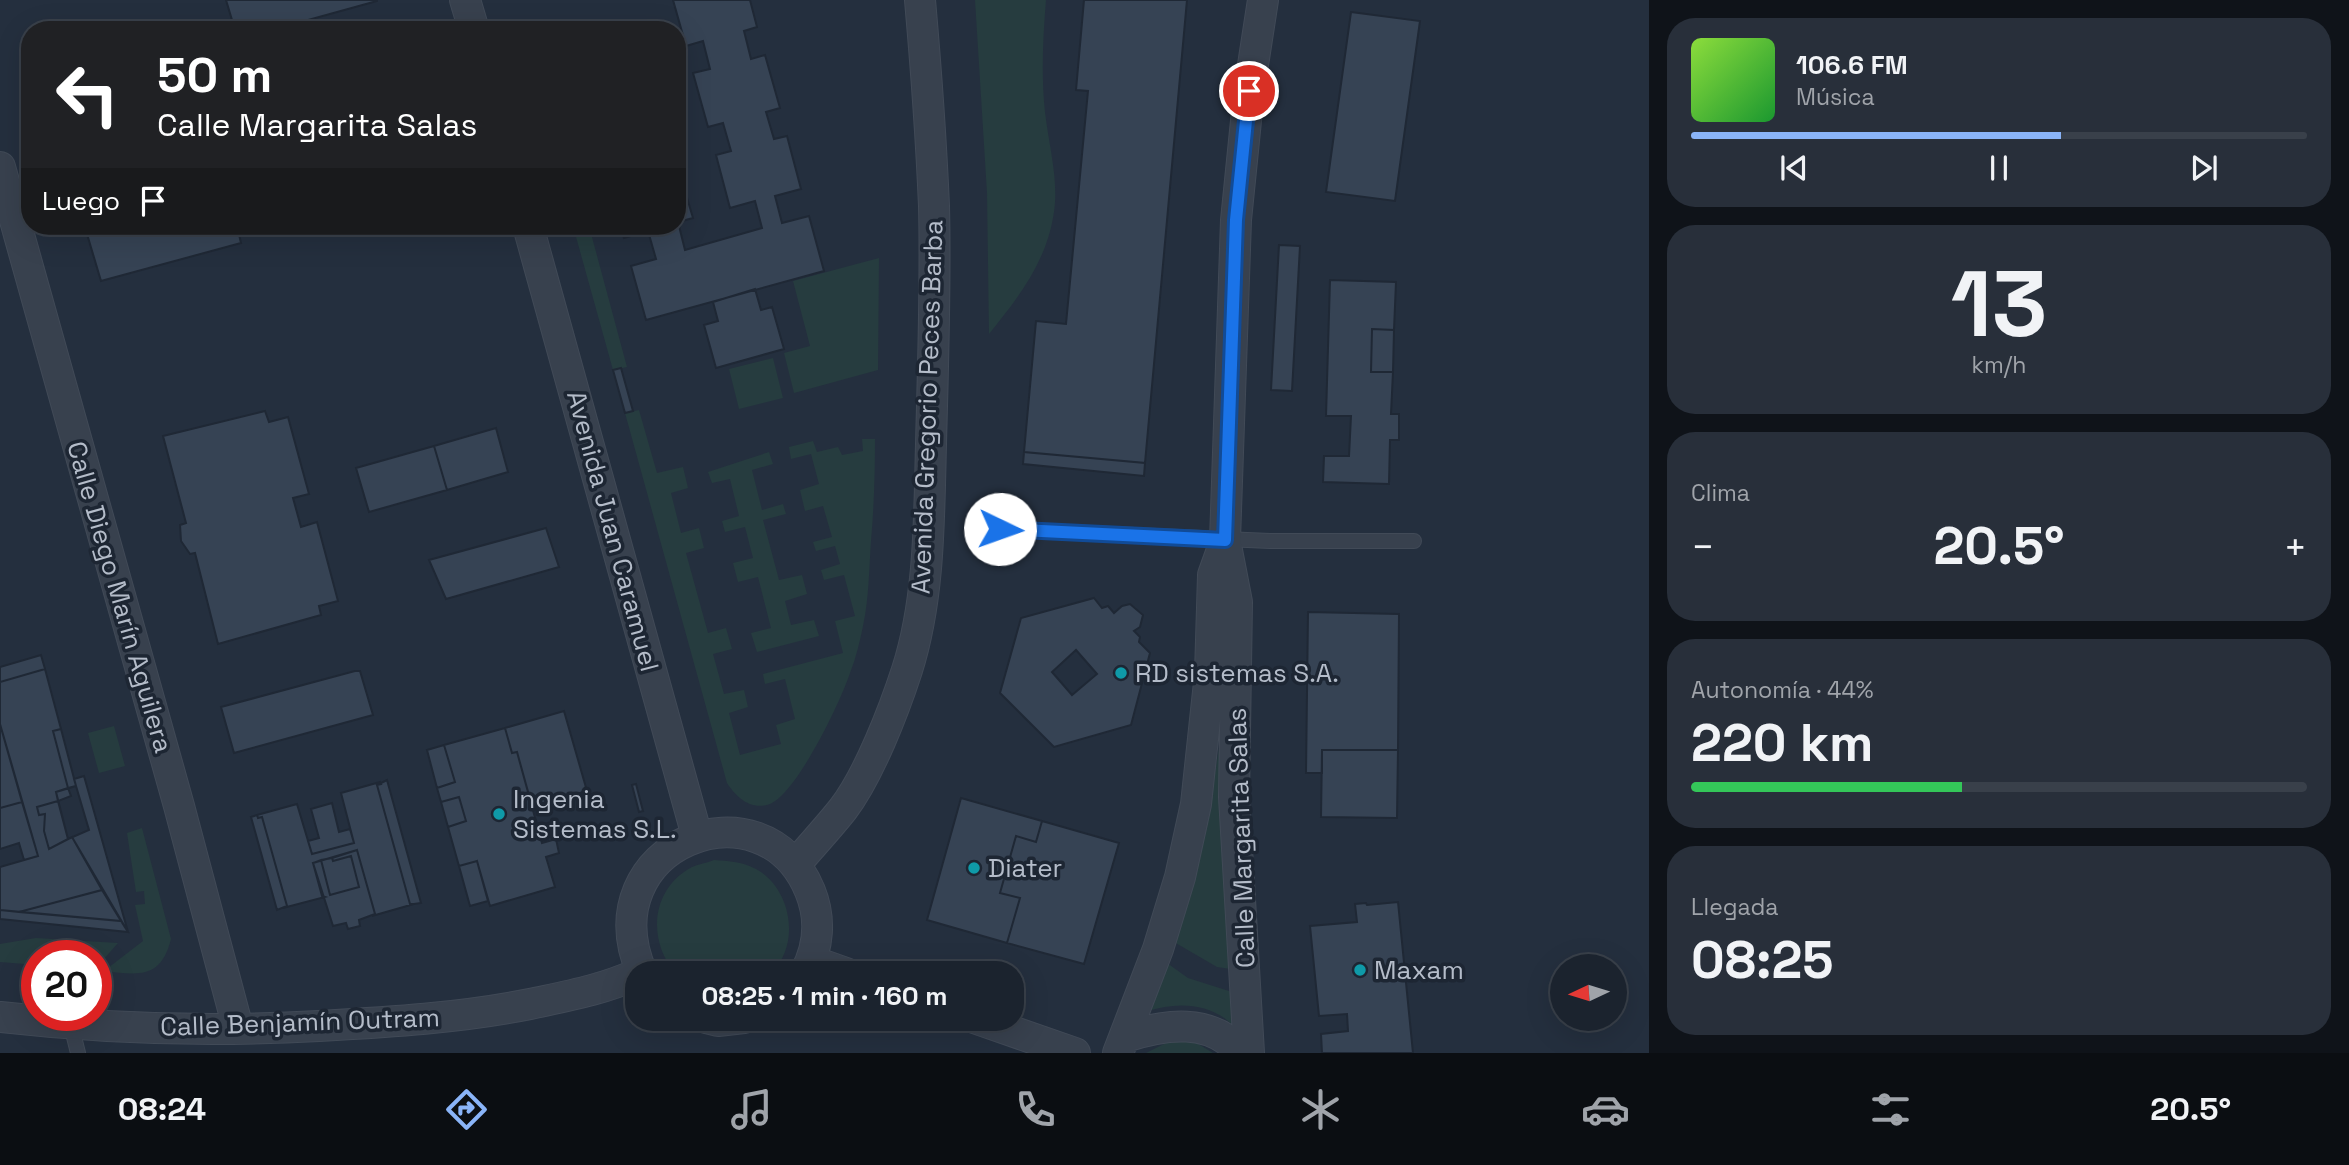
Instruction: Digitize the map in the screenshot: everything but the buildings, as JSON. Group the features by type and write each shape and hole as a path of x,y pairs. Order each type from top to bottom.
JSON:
{"street":[{"path":"465,0 471,21"},
{"name":"Avenida Gregorio Peces Barba","path":"794,865 844,807 869,763 908,668 920,610 928,527 934,259 933,193 920,0"},
{"name":"Calle Margarita Salas","path":"1249,1053 1234,797 1237,602 1225,540 1236,220 1249,91 1263,0"},
{"name":"Calle Diego Marín Aguilera","path":"0,167 238,1028"},
{"name":"Avenida Juan Caramuel","path":"530,235 697,836"},
{"name":"Calle Margarita Salas","path":"1122,1045 1158,949 1180,877 1196,804 1210,673 1213,575 1225,540"},
{"path":"636,961 632,946 630,918 637,891 652,866 672,848 697,836 715,832 750,836 774,848 794,865 806,882 818,921 817,941 810,961"},
{"name":"Calle Benjamín Outram","path":"0,1017 74,1039 238,1028 381,1023 504,1009 608,987 625,980"},
{"name":"Calle Margarita Salas","path":"1122,1045 1161,1027 1186,1026 1214,1032 1241,1053"},
{"path":"1012,1031 1075,1053"}],"lane":[{"path":"1000,529 1225,540 1414,541"}],"green space":[{"path":"975,0 1046,0 1043,84 1055,192 1053,218 1044,251 1019,294 989,334 987,193"},
{"path":"576,235 591,235 627,367 613,370"},
{"path":"879,258 878,370 794,393 784,353 810,346 793,281"},
{"path":"773,358 783,398 739,409 729,369"},
{"path":"639,410 657,473 683,467 688,488 671,493 681,533 699,528 704,548 686,553 708,633 726,628 732,649 713,654 724,694 744,690 748,707 729,713 740,755 781,744 776,725 795,719 785,679 765,684 763,674 843,653 835,621 855,616 844,575 824,580 821,570 840,564 835,546 816,551 813,542 832,537 823,506 805,511 800,490 819,484 811,454 791,459 789,447 813,441 817,452 838,447 842,455 863,451 862,439 875,439 868,594 856,655 838,704 817,745 793,783 770,804 750,804 727,783 625,413"},
{"path":"769,452 773,464 752,470 762,510 783,504 786,514 763,520 779,580 802,575 807,594 785,601 791,625 814,620 819,636 757,652 751,633 771,628 758,577 738,582 733,563 753,558 745,527 725,532 722,521 739,516 730,479 712,483 708,472"},
{"path":"114,726 125,766 99,773 88,733"},
{"path":"1221,736 1231,969 1217,967 1174,942 1211,797"},
{"path":"142,828 171,939 167,952 155,968 138,973 112,972 112,965 143,941 135,905 145,904 144,891 136,892 127,833"},
{"path":"714,860 736,862 756,869 768,878 778,890 788,918 789,933 780,961 667,961 657,930 661,901 678,876 692,867"},
{"path":"36,938 69,940 24,940"},
{"path":"21,940 21,964 0,962 0,944"},
{"path":"1167,963 1188,978 1232,992 1235,1028 1217,1013 1195,1006 1171,1006 1148,1011"},
{"path":"1172,1040 1195,1042 1213,1053 1146,1053"}],"place":[{"name":"RD sistemas S.A.","path":"1121,673"},
{"name":"Ingenia Sistemas S.L.","path":"499,814"},
{"name":"Diater","path":"974,868"},
{"name":"Maxam","path":"1360,970"}],"route":[{"path":"1000,529 1225,540 1236,220 1249,91"}]}
